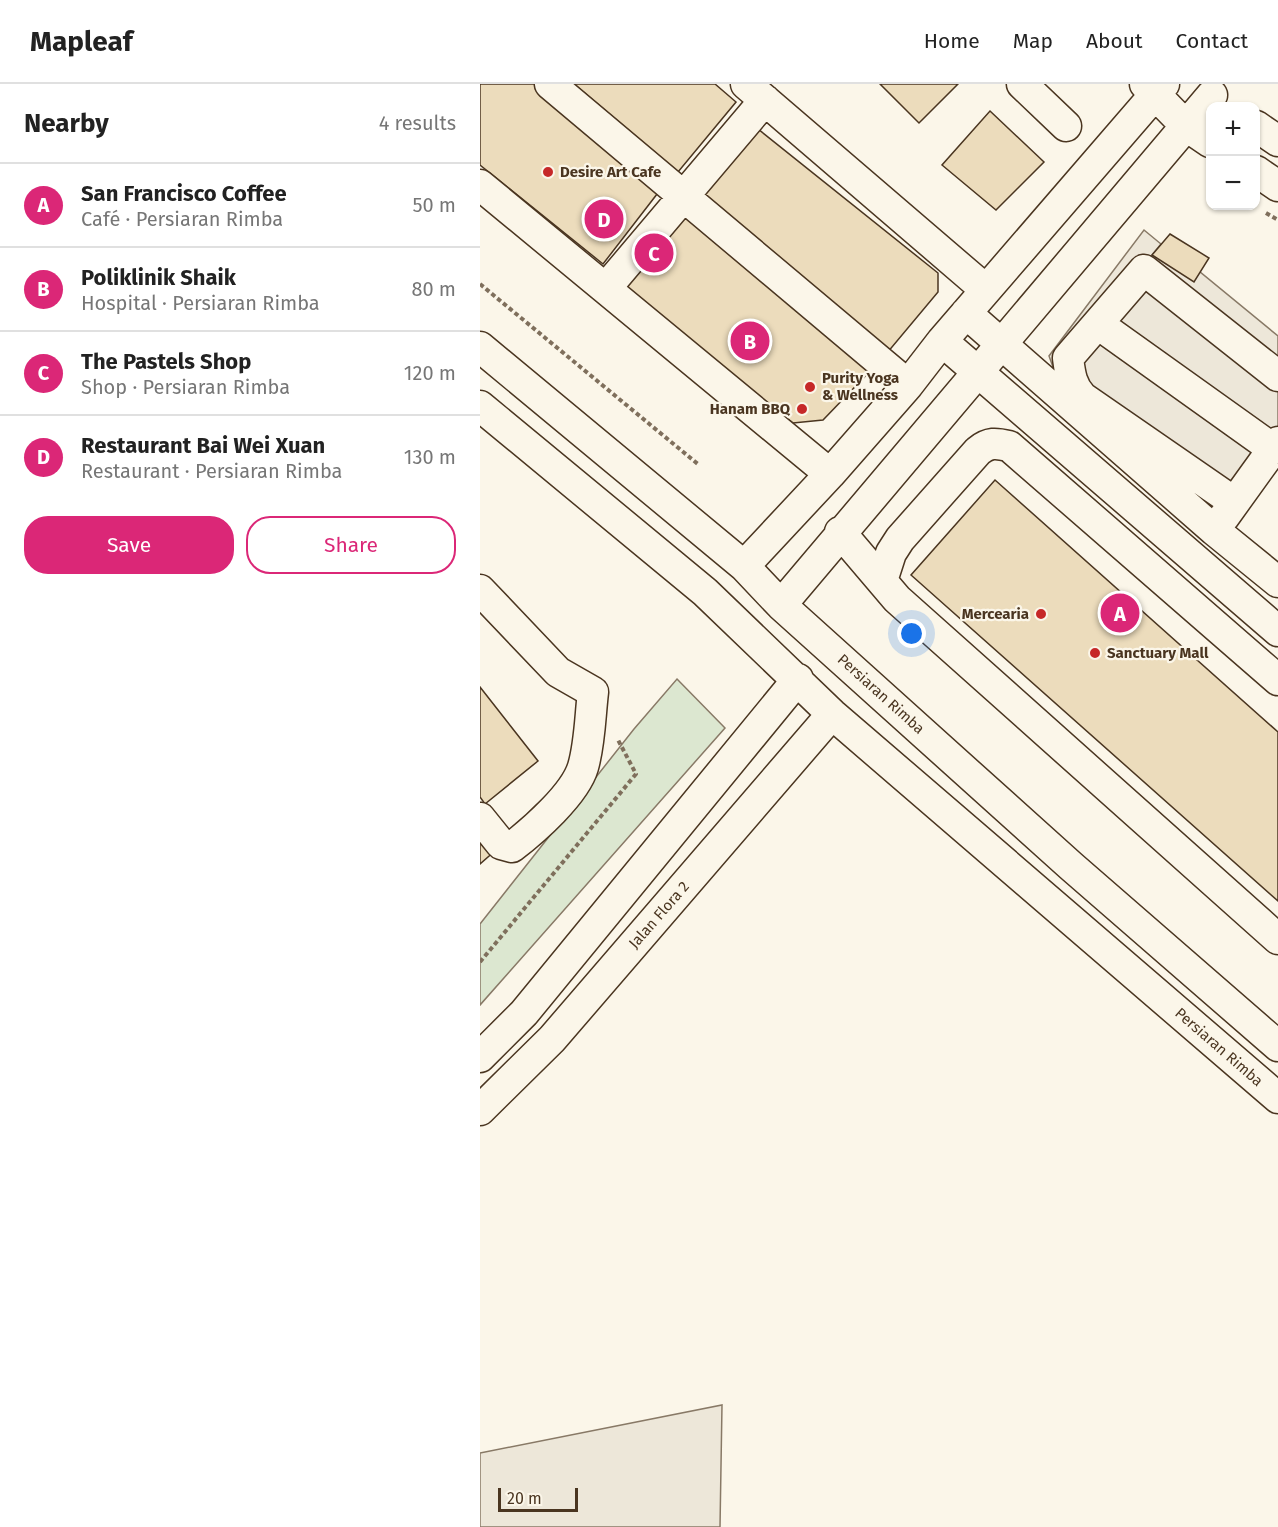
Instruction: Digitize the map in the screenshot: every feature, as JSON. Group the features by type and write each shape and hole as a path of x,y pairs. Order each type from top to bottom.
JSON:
{"street":[{"path":"550,84 908,385"},
{"path":"1022,84 1066,126"},
{"path":"744,566 830,474 908,385 942,341 1155,87 1185,125 1206,139"},
{"path":"606,288 683,196 756,92 986,290"},
{"path":"781,605 840,532 1185,125 1214,95"},
{"path":"1260,129 1278,141"},
{"path":"1260,174 1278,186"},
{"path":"480,185 830,474"},
{"path":"1234,502 1075,389 1068,358 1144,270 1278,376"},
{"path":"966,314 1214,530 1278,582"},
{"path":"1098,324 1275,446 1194,559"},
{"path":"942,341 1278,632"},
{"name":"Persiaran Rimba","path":"480,347 744,566 781,605 1071,866 1278,1046"},
{"name":"Persiaran Rimba","path":"480,406 705,592 832,714 1278,1098"},
{"path":"882,581 891,553 900,539 978,451 987,444 997,443 1009,446 1278,680"},
{"path":"840,532 897,599 1278,939"},
{"path":"480,590 558,672 593,692 587,750 582,770 572,788 512,848 501,844 480,818"},
{"path":"480,1057 524,1013 798,679"},
{"name":"Jalan Flora 2","path":"480,1110 552,1039 832,714"}],"path":[{"path":"480,284 699,465"}],"green space":[{"path":"677,679 725,728 480,1005 480,924 634,729"}],"shaded area":[{"path":"1144,230 1161,244 1152,255 1200,272 1278,336 1278,451 1232,519 1058,381 1049,356"},
{"path":"722,1405 720,1527 480,1527 480,1453"}],"building":[{"path":"480,84 540,84 664,185 603,264 480,165"},
{"path":"574,84 715,84 736,102 678,172"},
{"path":"880,84 958,84 919,123"},
{"path":"990,111 1044,162 996,210 942,165"},
{"path":"753,125 938,273 938,292 887,353 698,195"},
{"path":"685,206 875,366 823,420 793,423 624,289"},
{"path":"1170,234 1209,258 1194,282 1152,255"},
{"name":"Sanctuary Mall","path":"995,480 1278,732 1278,901 911,575"},
{"path":"480,687 538,761 485,804 480,797"},
{"path":"480,831 496,850 480,864"}],"place":[{"name":"Desire Art Cafe","path":"548,172"},
{"name":"Restaurant Bai Wei Xuan","path":"604,219"},
{"name":"The Pastels Shop","path":"654,253"},
{"name":"Poliklinik Shaik","path":"750,341"},
{"name":"Purity Yoga & Wellness","path":"810,387"},
{"name":"Hanam BBQ","path":"802,409"},
{"name":"San Francisco Coffee","path":"1120,613"},
{"name":"Mercearia","path":"1041,614"},
{"name":"Sanctuary Mall","path":"1095,653"}]}
